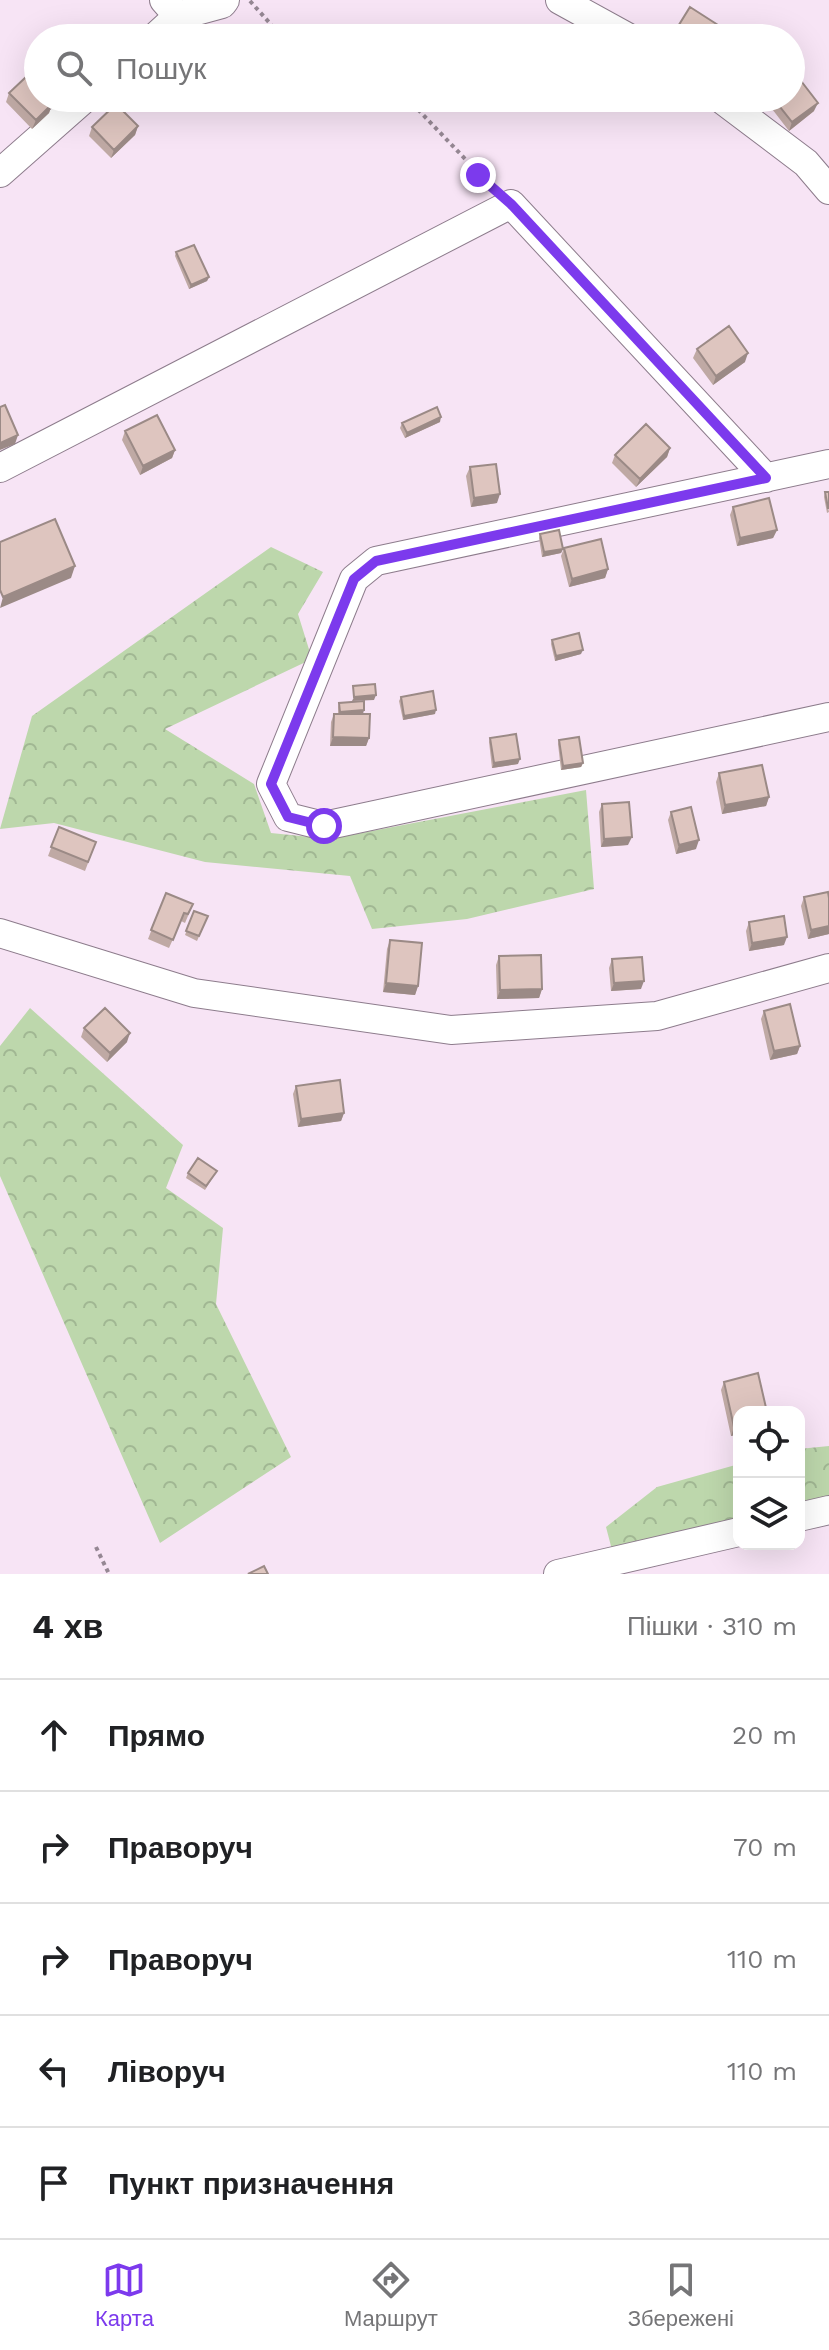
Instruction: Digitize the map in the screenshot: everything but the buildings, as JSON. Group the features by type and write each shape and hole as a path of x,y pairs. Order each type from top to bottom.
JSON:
{"street":[{"path":"171,8 222,4 225,0"},
{"path":"560,0 604,24"},
{"path":"0,173 69,112"},
{"path":"739,112 806,163 829,190"},
{"path":"0,468 511,204 766,478"},
{"path":"829,464 376,561 354,579 271,784 288,817 324,826 829,717"},
{"path":"0,933 194,993 451,1030 657,1016 829,968"},
{"path":"805,1516 829,1510"},
{"path":"558,1574 733,1533"}],"path":[{"path":"250,0 271,24"},
{"path":"420,112 478,175 511,204"},
{"path":"96,1547 109,1574"}],"green space":[{"path":"271,547 323,572 298,614 312,659 165,729 254,784 271,833 330,839 586,790 594,889 467,919 372,929 350,876 205,862 54,823 0,829 32,716"},
{"path":"30,1008 183,1145 166,1188 223,1228 216,1304 291,1457 160,1543 0,1176 0,1046"},
{"path":"829,1446 829,1498 805,1504 805,1478 805,1448"},
{"path":"733,1466 733,1521 612,1550 606,1527 657,1487"}],"route":[{"path":"324,826 288,817 271,784 354,579 376,561 766,478 511,204 478,175"}]}
